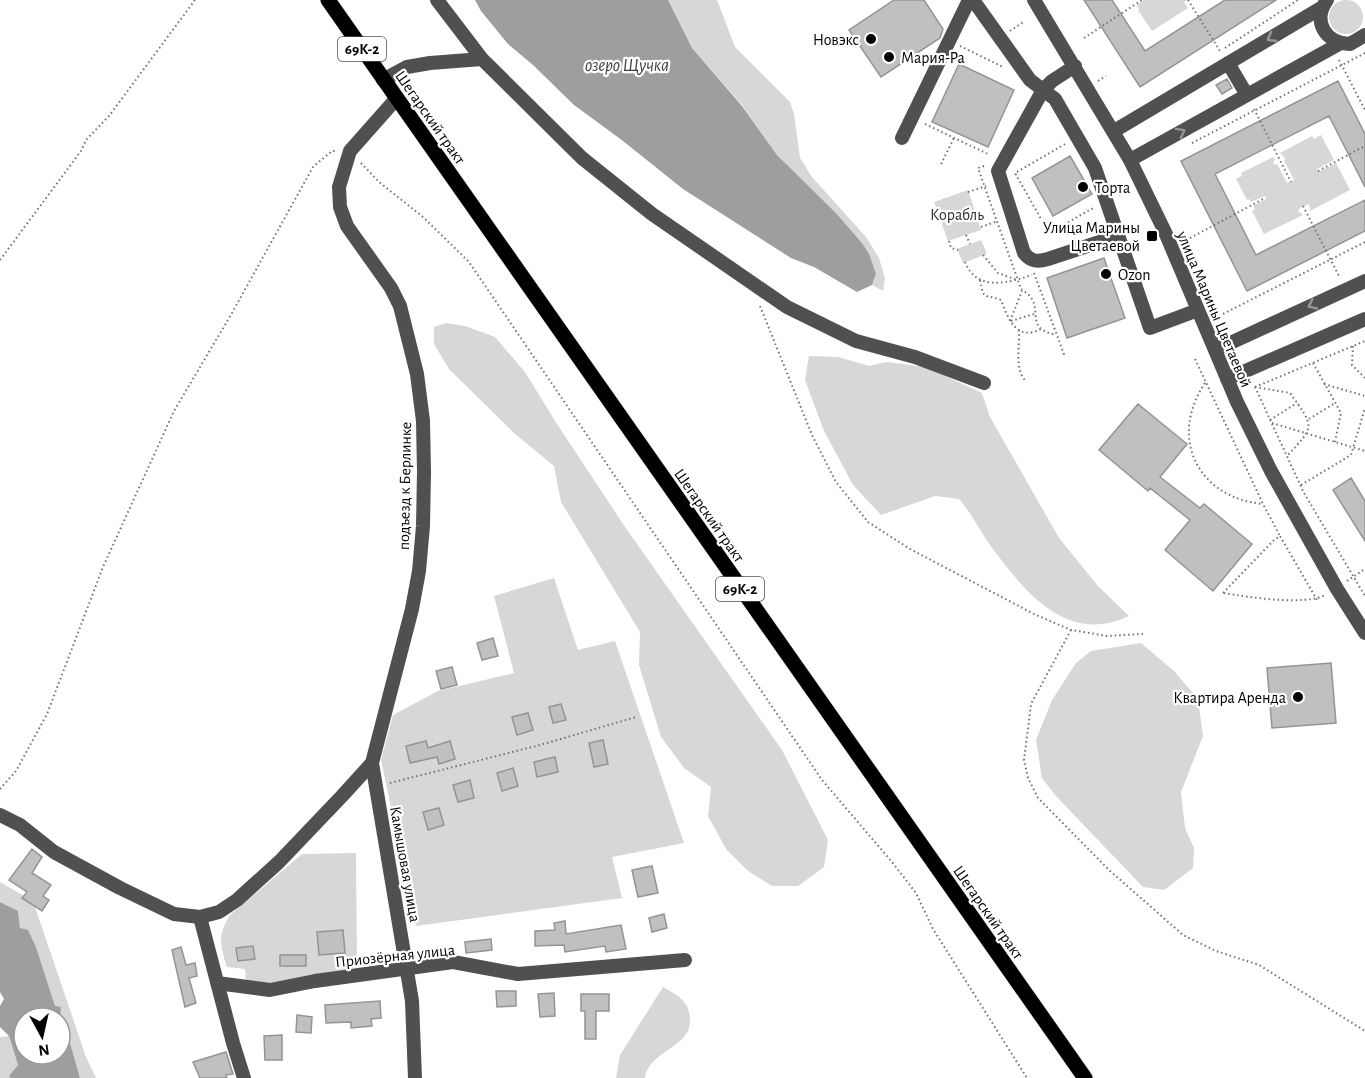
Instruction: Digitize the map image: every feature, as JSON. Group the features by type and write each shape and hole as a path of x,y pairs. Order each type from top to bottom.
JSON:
{"main road":[{"name":"Шегарский тракт","path":"328,0 1085,1078"}],"street":[{"path":"437,0 482,59 582,158 652,214 787,307 856,341 915,357 984,383"},
{"path":"902,138 971,0 1030,80 1055,99 1095,168 1150,328 1198,310"},
{"name":"улица Марины Цветаевой","path":"1034,0 1130,160 1160,222 1227,379 1271,471 1365,633"},
{"path":"1114,131 1324,4"},
{"path":"1324,4 1320,17 1321,26 1337,46"},
{"path":"1130,160 1337,46 1350,44 1363,46"},
{"path":"383,80 407,67 482,59"},
{"path":"1228,63 1247,95"},
{"path":"1075,66 1043,90 998,171 1024,253 1028,258 1037,262 1118,236"},
{"name":"подъезд к Берлинке","path":"372,763 412,609 419,571 423,505 423,422 417,374 400,306 391,288 347,226 340,207 339,187 350,151 396,99"},
{"path":"1215,350 1365,281"},
{"path":"1227,379 1365,319"},
{"path":"1352,614 1365,608"},
{"path":"0,815 20,825 54,852 120,888 174,914 200,917 219,912 237,900 279,862 372,763"},
{"name":"Камышовая улица","path":"372,763 408,967 412,1001 415,1078"},
{"path":"200,917 244,1078"},
{"name":"Приозёрная улица","path":"217,982 270,990 315,981 453,962 518,974 685,960"}],"path":[{"path":"0,260 81,151 86,140 109,116 195,0"},
{"path":"1084,38 1142,0"},
{"path":"1188,0 1228,63"},
{"path":"950,40 1030,80"},
{"path":"1337,46 1342,65 1365,110"},
{"path":"1185,146 1342,65 1363,46"},
{"path":"1247,95 1291,182"},
{"path":"912,117 1003,162"},
{"path":"1077,137 1015,173 1049,233 1130,189"},
{"path":"941,164 954,138"},
{"path":"1318,171 1365,146"},
{"path":"0,789 16,771 47,714 103,567 174,411 232,313 313,167 332,151 350,151 379,182 423,217 470,261 822,780 916,893 933,929 1027,1078"},
{"path":"969,192 1001,181"},
{"path":"1190,238 1265,198"},
{"path":"1303,206 1346,290"},
{"path":"981,227 1012,216"},
{"path":"966,235 970,244"},
{"path":"949,241 951,248 958,250"},
{"path":"1222,315 1365,242"},
{"path":"983,255 998,273 1017,280"},
{"path":"1028,258 1065,357"},
{"path":"964,262 971,274 980,280 998,284 1034,274"},
{"path":"980,280 983,294 986,297 1001,300 1010,321 1019,330 1031,332 1041,329"},
{"path":"750,281 812,435 836,482 868,522 910,549 1034,614 1071,630 1107,636 1143,634"},
{"path":"1010,321 1022,290"},
{"path":"1010,321 1034,314"},
{"path":"1019,330 1019,365 1022,377 1026,381"},
{"path":"1255,387 1365,340"},
{"path":"1353,346 1352,365 1365,378"},
{"path":"1195,359 1263,504 1317,600 1253,598 1222,593 1280,536"},
{"path":"1312,363 1341,413 1335,442"},
{"path":"1205,383 1191,413 1189,434 1192,456 1206,478 1225,495 1245,503 1263,504"},
{"path":"1324,384 1365,396"},
{"path":"1255,387 1290,393 1309,420 1307,434 1287,456"},
{"path":"1255,387 1301,485 1365,596"},
{"path":"1271,422 1297,403"},
{"path":"1309,420 1335,403"},
{"path":"1301,485 1351,454 1365,408"},
{"path":"1271,422 1365,451"},
{"path":"1353,577 1365,569"},
{"path":"1071,630 1032,704 1024,760 1028,778 1038,798 1109,870 1183,935 1216,951 1259,965 1365,1031"},
{"path":"376,785 425,775 636,717"}],"green space":[{"path":"668,0 717,0 735,47 790,102 794,114 800,158 812,177 866,237 879,258 885,278 883,291 872,285 876,274 862,243 836,213 777,155 742,105 692,48"},
{"path":"1144,0 1187,0 1184,2 1188,8 1152,31 1138,10 1137,5"},
{"path":"1346,0 1358,5 1363,17 1358,29 1346,34 1334,29 1329,17 1334,5"},
{"path":"1321,135 1334,160 1317,169 1318,172 1336,163 1350,190 1310,211 1309,204 1300,208 1298,211 1303,215 1264,234 1252,211 1255,209 1253,206 1266,199 1265,196 1251,202 1247,200 1236,179 1242,176 1241,173 1273,157 1275,160 1273,162 1277,164 1287,183 1294,180 1284,160 1286,159 1280,153 1312,136 1314,139"},
{"name":"Корабль","path":"968,190 981,230 948,241 934,202"},
{"path":"981,240 987,254 963,263 957,249"},
{"path":"446,323 465,326 495,337 525,372 623,524 782,750 828,840 824,867 798,886 772,886 748,871 726,849 708,816 711,787 684,768 661,737 639,665 640,632 561,502 554,466 515,434 449,369 434,344 434,327"},
{"path":"809,356 838,357 869,366 886,362 926,367 982,393 990,417 1059,538 1098,586 1129,616 1108,623 1088,624 1070,620 1053,612 1022,585 991,546 959,499 935,496 881,515 853,485 824,431 805,380"},
{"path":"554,578 578,650 615,641 684,843 612,857 622,898 416,926 381,760 393,715 438,691 514,673 494,596"},
{"path":"1141,643 1174,671 1198,699 1203,736 1181,792 1185,828 1194,848 1193,868 1164,890 1143,887 1055,795 1042,778 1036,740 1052,700 1076,663 1091,651"},
{"path":"356,853 357,967 270,983 246,980 245,969 227,967 221,935 230,915 302,854"},
{"path":"0,882 33,901 69,1006 55,1006 36,947 20,928 18,911 0,902"},
{"path":"663,987 687,1006 690,1017 689,1028 685,1036 654,1061 648,1068 645,1078 616,1078 620,1055"},
{"path":"72,1016 96,1078 80,1078 72,1050"},
{"path":"9,1036 12,1046 12,1066 17,1066 10,1076 11,1078 0,1078 0,1037"}],"water":[{"name":"озеро Щучка","path":"475,0 668,0 692,48 742,106 777,155 836,213 862,243 869,254 876,274 872,285 857,292 814,267 791,258 683,189 574,105 508,44 481,11"},
{"path":"0,902 18,911 20,928 28,930 36,947 55,1006 12,1006 12,1046 9,1036 0,1027 0,1006 4,999 0,992"},
{"path":"72,1050 80,1078 11,1078 9,1076 17,1066 72,1066"}],"building":[{"name":"Мария-Ра","path":"894,0 924,0 943,29 940,38 881,77 849,30"},
{"path":"1084,0 1112,0 1145,51 1225,0 1276,0 1140,87"},
{"path":"959,64 1014,90 988,147 932,122"},
{"path":"1227,79 1232,88 1222,94 1216,85"},
{"path":"1338,81 1365,134 1365,187 1329,116 1215,174 1256,255 1365,200 1365,231 1247,291 1181,161"},
{"path":"1070,156 1092,194 1053,216 1032,178"},
{"path":"1104,258 1125,318 1067,338 1047,278"},
{"path":"1138,404 1187,444 1160,477 1200,508 1204,504 1252,544 1213,591 1165,550 1190,520 1150,488 1148,491 1099,450"},
{"path":"1351,478 1365,501 1365,541 1333,490"},
{"path":"493,638 498,656 482,660 477,643"},
{"path":"1331,663 1336,723 1272,728 1267,668"},
{"path":"452,667 457,685 441,689 436,671"},
{"path":"561,704 566,720 553,723 549,707"},
{"path":"528,713 533,730 517,735 512,717"},
{"path":"603,740 608,764 594,767 589,743"},
{"path":"426,741 428,748 450,741 455,759 439,764 437,757 410,763 406,746"},
{"path":"555,757 558,772 537,777 534,762"},
{"path":"513,768 518,786 502,791 497,773"},
{"path":"470,780 474,798 458,802 453,785"},
{"path":"439,808 444,825 428,830 423,812"},
{"path":"32,849 42,857 32,873 51,885 43,896 49,900 42,911 22,898 27,892 9,880"},
{"path":"652,866 658,893 638,897 632,870"},
{"path":"664,914 667,928 652,932 649,918"},
{"path":"565,921 566,934 621,925 626,949 606,952 605,946 565,952 564,945 535,946 535,931 555,930 554,923"},
{"path":"343,930 345,953 319,955 317,932"},
{"path":"491,939 492,950 466,953 465,942"},
{"path":"253,946 255,959 238,961 236,948"},
{"path":"181,947 186,965 195,963 197,976 189,978 196,1003 185,1007 172,950"},
{"path":"280,955 306,955 306,966 280,966"},
{"path":"496,991 516,991 516,1006 497,1007"},
{"path":"554,993 555,1016 540,1017 538,994"},
{"path":"581,994 609,994 609,1011 596,1011 596,1039 585,1039 585,1011 581,1011"},
{"path":"380,1001 381,1018 371,1019 372,1026 351,1028 351,1022 326,1023 325,1005"},
{"path":"297,1015 312,1017 311,1033 296,1032"},
{"path":"282,1035 282,1060 265,1060 264,1036"},
{"path":"226,1052 233,1074 226,1075 227,1078 200,1078 193,1062"}],"place":[{"name":"Новэкс","path":"871,39"},
{"name":"Мария-Ра","path":"889,57"},
{"name":"Торта","path":"1083,187"},
{"name":"Улица Марины Цветаевой","path":"1152,236"},
{"name":"Ozon","path":"1106,274"},
{"name":"Квартира Аренда","path":"1298,697"}]}
